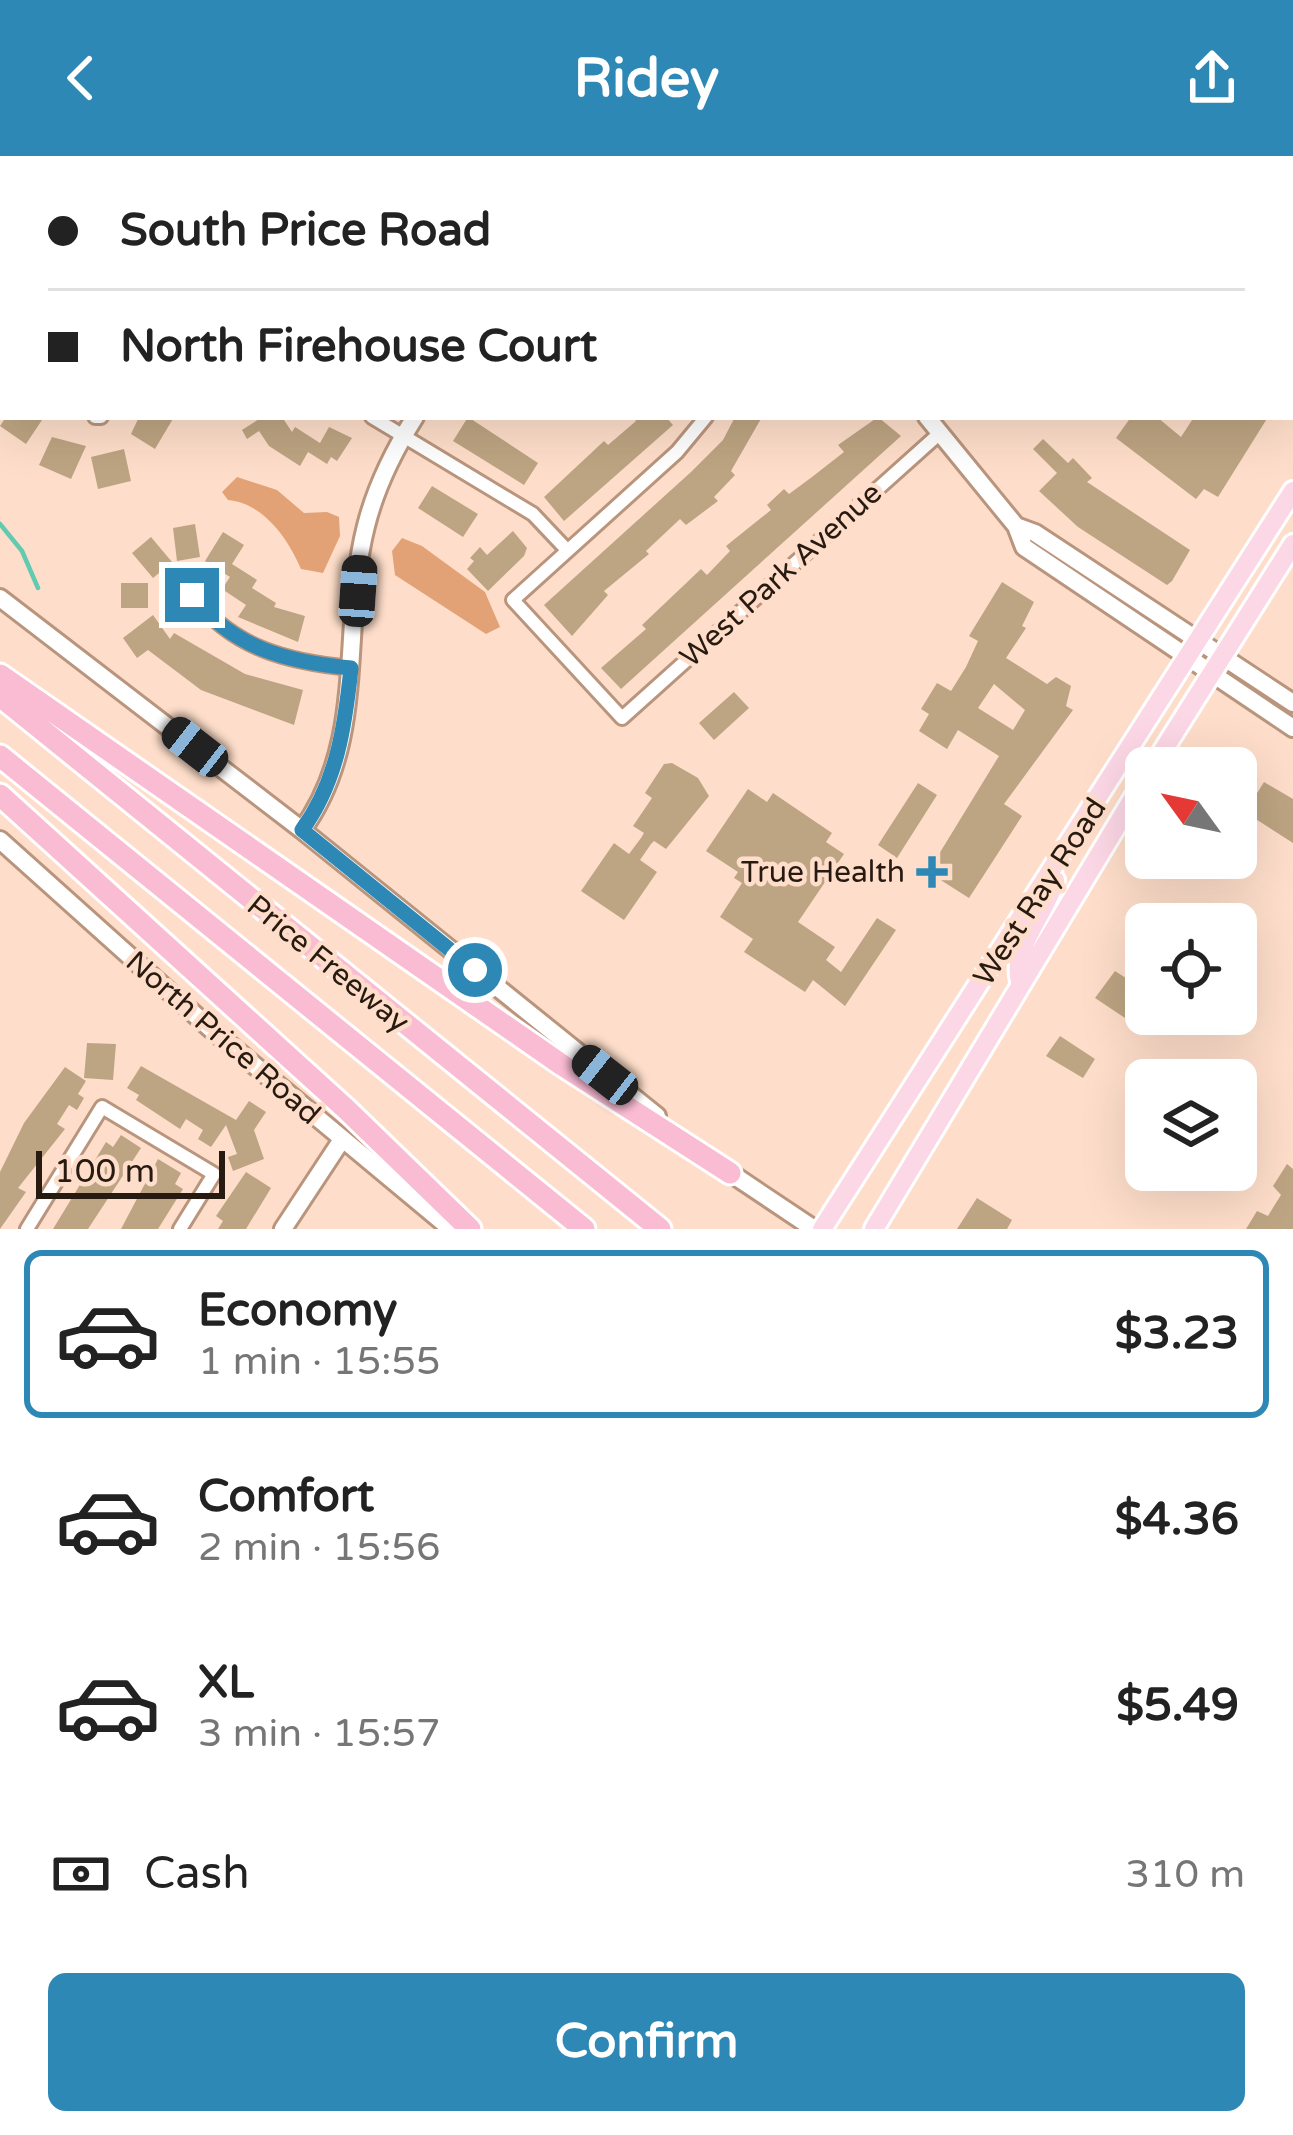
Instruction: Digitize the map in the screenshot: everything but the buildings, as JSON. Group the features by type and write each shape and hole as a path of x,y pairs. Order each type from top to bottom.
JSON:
{"highway":[{"path":"0,675 562,1065 730,1173"},
{"name":"Price Freeway","path":"0,695 660,1229"},
{"name":"Price Freeway","path":"0,756 584,1229"},
{"path":"0,795 346,1109 470,1229"}],"main road":[{"path":"302,830 321,802 334,767 351,668 365,528 413,420"},
{"path":"929,420 1016,526 1024,547 1044,565 1217,665 1293,703"},
{"name":"West Ray Road","path":"818,1229 1059,863 1293,491"},
{"path":"1165,747 1293,544"},
{"path":"0,598 302,830 730,1173 818,1229"},
{"path":"1217,665 1293,728"},
{"name":"West Ray Road","path":"874,1229 1125,811"},
{"name":"North Price Road","path":"0,840 341,1141 451,1229"},
{"path":"1020,981 1017,962 1049,905 1059,863"},
{"path":"283,1229 341,1141"}],"street":[{"path":"377,420 533,514 567,550 677,452 704,420"},
{"name":"West Park Avenue","path":"567,550 513,599 622,718 940,433"},
{"path":"192,595 213,623 261,651 301,664 351,668"},
{"path":"27,1229 103,1107 214,1174 180,1229"}],"shaded area":[{"path":"237,477 277,490 304,513 327,512 339,517 340,536 323,573 301,569 273,524 252,508 228,500 222,492"},
{"path":"402,538 422,546 485,592 500,627 486,634 395,575 392,551"}],"waterway":[{"path":"0,524 22,551 38,588"}],"place":[{"name":"True Health","path":"932,872"}],"route":[{"path":"192,595 213,623 261,651 301,664 351,668 334,767 321,802 302,830 475,970"}]}
